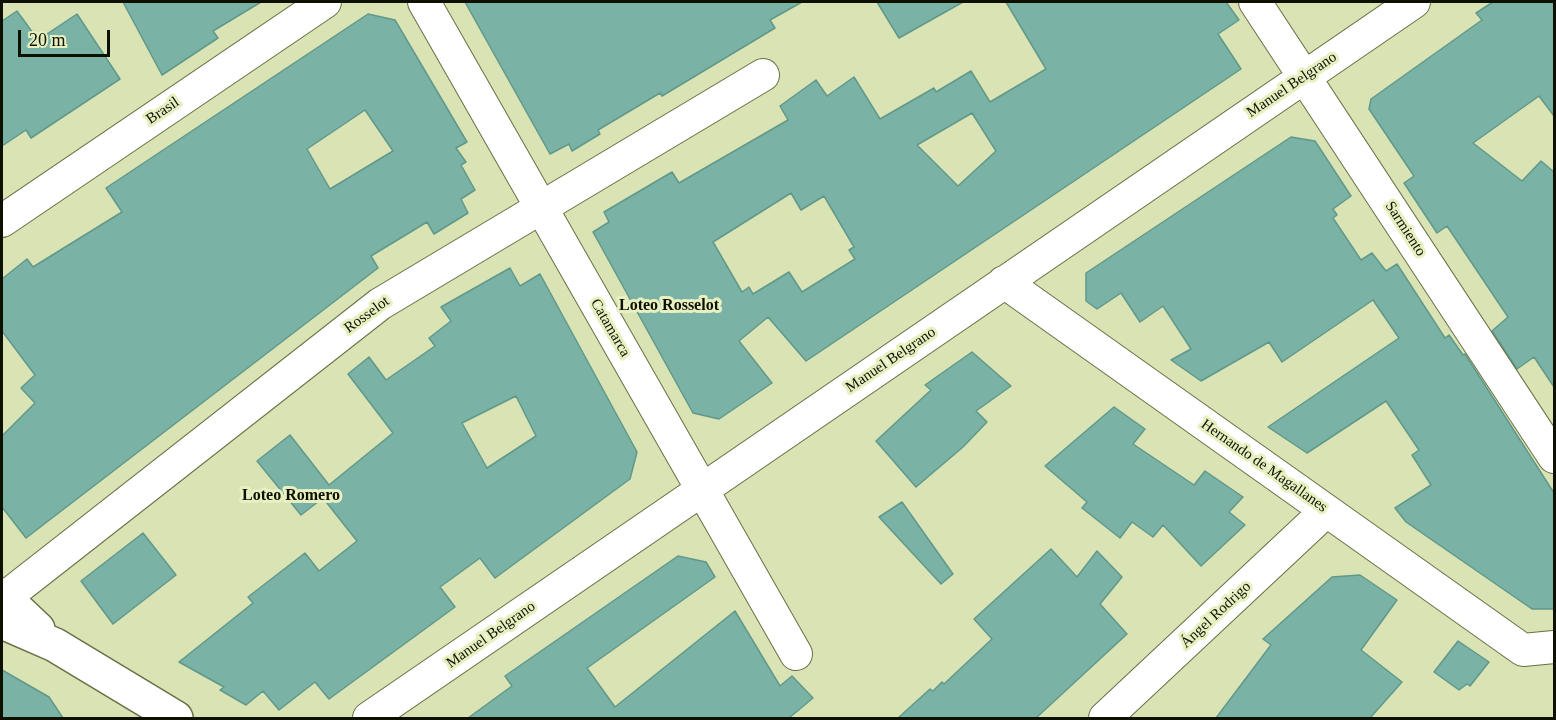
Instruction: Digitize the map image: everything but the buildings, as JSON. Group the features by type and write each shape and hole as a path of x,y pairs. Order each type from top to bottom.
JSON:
{"street":[{"name":"Brasil","path":"2,220 325,2"},
{"name":"Catamarca","path":"424,2 796,654"},
{"name":"Sarmiento","path":"1255,2 1554,457"},
{"name":"Manuel Belgrano","path":"369,718 1414,2"},
{"name":"Rosselot","path":"2,603 380,304 763,75"},
{"name":"Hernando de Magallanes","path":"1004,282 1523,650 1554,647"},
{"name":"Ángel Rodrigo","path":"1105,718 1326,510"},
{"path":"2,603 55,645 176,718"}],"district":[{"name":"Loteo Rosselot","path":"669,306"},
{"name":"Loteo Romero","path":"291,496"}]}
